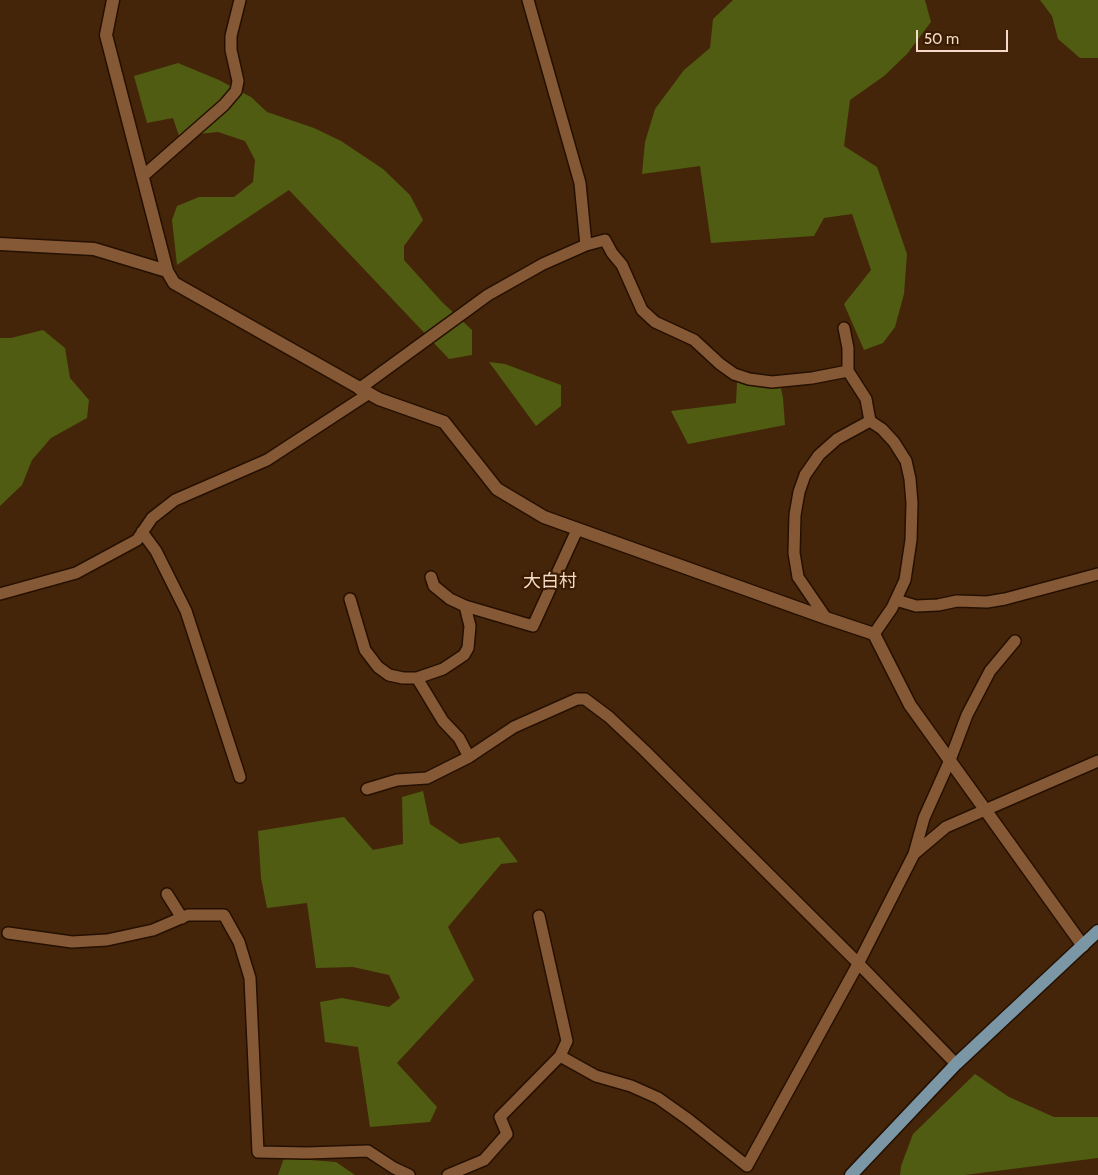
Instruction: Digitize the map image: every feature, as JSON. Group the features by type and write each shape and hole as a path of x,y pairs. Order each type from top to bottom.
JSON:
{"main road":[{"path":"851,1175 956,1064 1098,931"}],"street":[{"path":"113,0 106,35 167,271 174,283 379,399 444,422 496,489 544,517 874,634 910,706 1082,946"},
{"path":"143,176 224,105 236,91 238,81 231,50 231,36 240,0"},
{"path":"528,0 580,183 586,245"},
{"path":"0,594 76,573 136,540 152,518 175,500 267,460 364,391 488,295 543,264 586,245 605,240 612,253 622,264 642,310 655,322 694,340 734,374 749,379 772,382 812,378 848,371"},
{"path":"0,244 94,249 167,271"},
{"path":"844,328 848,348 848,371 866,399 870,421 882,429 894,442 906,461 910,480 912,503 911,540 905,580 896,600 874,634"},
{"path":"826,618 798,577 794,554 795,516 799,492 805,475 819,455 837,439 870,421"},
{"path":"431,578 434,586 465,606 533,626 578,530"},
{"path":"142,532 156,551 186,611 240,777"},
{"path":"896,600 916,606 938,605 957,601 987,602 1098,574"},
{"path":"350,599 365,650 378,667 389,675 403,678 417,678 443,669 464,655 468,648 470,626 465,606"},
{"path":"560,1056 596,1076 631,1086 658,1098 747,1166 858,964 914,854 924,818 950,760 967,715 990,672 1016,640"},
{"path":"417,678 443,721 459,738 469,757"},
{"path":"367,789 397,780 427,778 469,757 514,727 577,699 585,699 610,717 637,743 956,1064"},
{"path":"914,854 946,827 1098,761"},
{"path":"167,894 182,918"},
{"path":"8,933 72,942 108,940 153,930 188,915 224,915 239,942 250,978 258,1152 306,1153 368,1150 394,1168 409,1175"},
{"path":"448,1175 484,1160 506,1134 500,1116 560,1056 567,1041 538,916"}],"green space":[{"path":"733,0 925,0 931,22 907,54 884,76 850,100 844,146 877,167 907,254 904,294 895,327 883,343 864,350 844,304 871,270 852,214 824,218 814,236 711,243 700,166 642,174 645,142 655,109 684,70 710,48 713,19"},
{"path":"1040,0 1098,0 1098,58 1080,58 1058,39 1052,16"},
{"path":"178,63 219,80 251,97 267,112 314,128 341,141 383,169 410,195 423,220 404,246 404,260 442,302 472,330 472,355 449,359 289,190 177,265 172,220 177,206 199,197 234,197 253,182 255,160 245,141 218,132 179,136 173,118 147,123 134,76"},
{"path":"43,330 65,348 70,378 89,400 87,418 51,438 32,460 22,485 0,506 0,338 11,338"},
{"path":"489,362 505,364 561,385 561,406 536,426"},
{"path":"737,382 780,384 785,425 688,444 671,411 736,403"},
{"path":"423,791 430,824 460,844 499,837 518,862 501,864 448,927 474,980 397,1063 437,1107 430,1122 370,1127 358,1047 325,1042 320,1002 342,998 389,1007 400,998 389,975 353,967 316,968 307,903 267,908 261,878 258,831 344,817 373,850 403,844 402,797"},
{"path":"975,1074 1009,1097 1054,1117 1098,1117 1098,1158 965,1175 900,1175 901,1166 913,1134"},
{"path":"284,1158 336,1162 355,1175 278,1175"}],"district":[{"name":"大白村","path":"550,582"}]}
